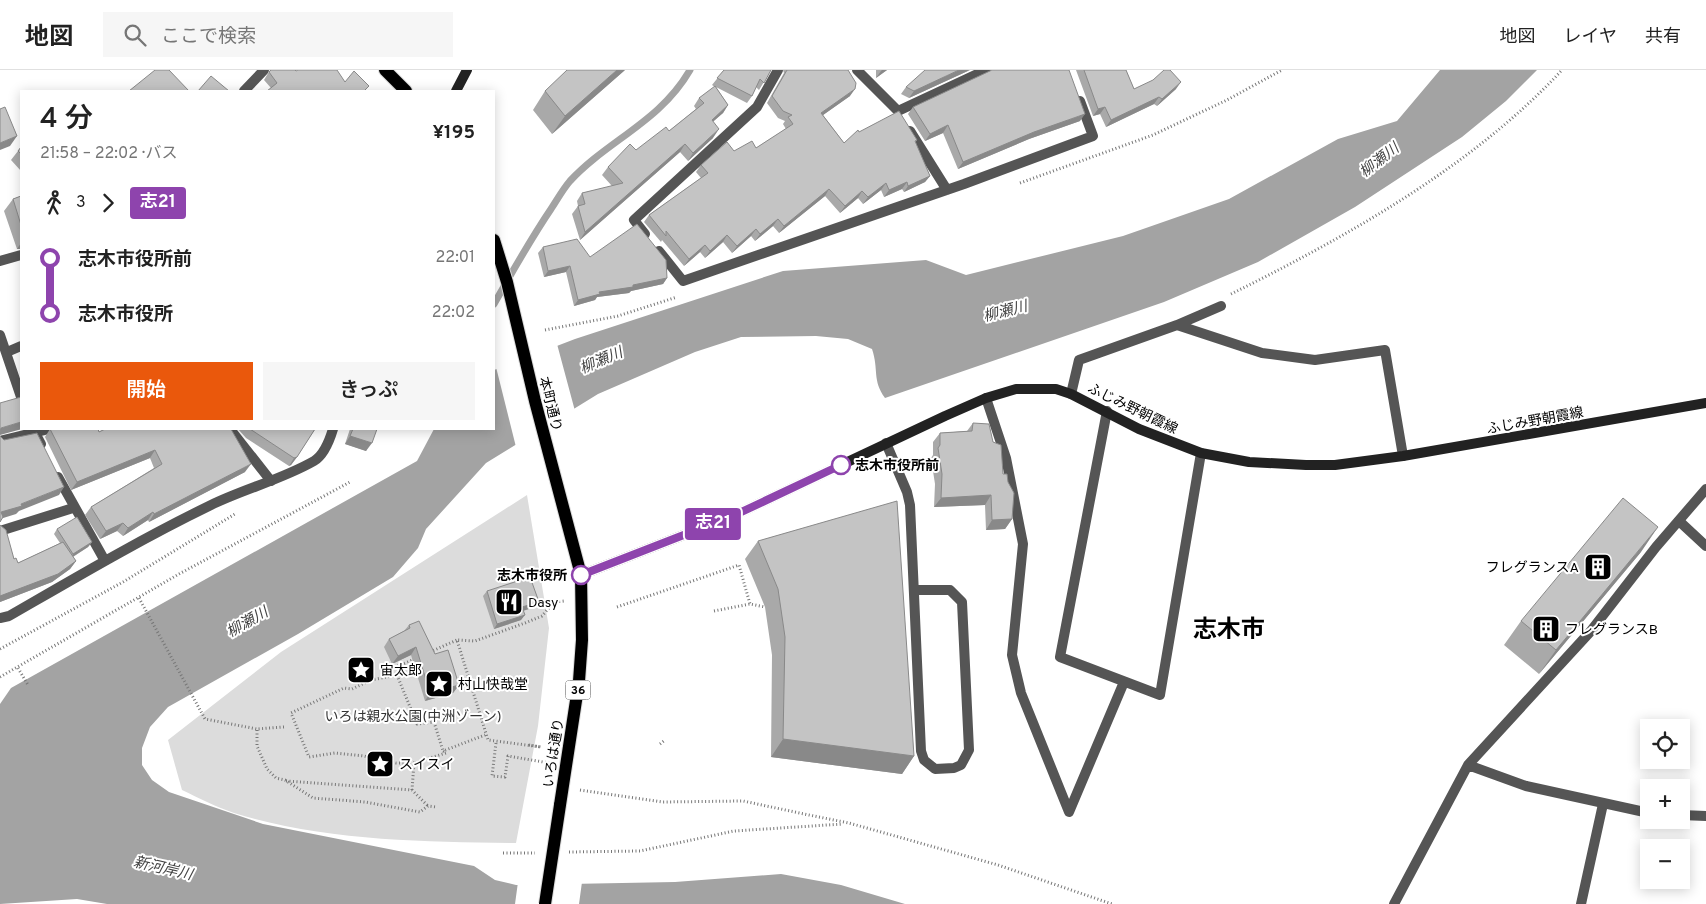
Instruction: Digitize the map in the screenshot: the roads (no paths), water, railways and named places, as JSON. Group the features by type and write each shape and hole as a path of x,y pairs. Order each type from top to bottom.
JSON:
{"main road":[{"path":"385,70 405,90"},
{"path":"457,90 467,70"},
{"name":"本町通り","path":"495,243 507,282 581,575"},
{"name":"ふじみ野朝霞線","path":"581,575 735,515 986,398 1016,389 1036,388 1071,394 1139,429 1201,453 1249,462 1306,465 1345,464 1403,456 1706,404"},
{"name":"いろは通り","path":"545,904 579,681 581,575"}],"street":[{"path":"245,90 264,70"},
{"path":"778,70 757,107 634,220 683,281 947,190 1093,136 1078,95"},
{"path":"858,70 898,111 947,190"},
{"path":"898,111 986,70"},
{"path":"0,261 20,255"},
{"path":"1071,394 1078,360 1177,325 1222,306"},
{"path":"1177,325 1262,353 1315,360 1385,350 1403,456"},
{"path":"0,334 20,394"},
{"path":"7,352 20,346"},
{"path":"986,398 1006,458 1023,544 1012,655 1021,693 1069,812 1124,682"},
{"path":"1107,411 1060,657 1160,695 1201,453"},
{"path":"231,430 271,481"},
{"path":"0,618 9,616 105,561 211,505 271,481 316,460 328,443 333,430"},
{"path":"0,441 34,431 73,508 105,561"},
{"path":"886,443 907,492 910,505 921,751 924,760 935,769 954,768 961,765 969,750 962,602 950,590 914,590"},
{"path":"1394,904 1468,764 1590,632 1678,521 1706,489"},
{"path":"0,531 73,508"},
{"path":"1678,521 1706,546"},
{"path":"1468,764 1526,786 1640,811"},
{"path":"1581,904 1603,804"},
{"path":"1690,815 1706,816"}],"water":[{"path":"1440,70 1537,70 1506,101 1462,137 1355,207 1258,262 1164,302 885,398 878,386 872,349 848,339 816,336 741,337 695,352 598,394 486,463 426,529 418,548 393,577 298,634 168,707 150,727 142,748 142,765 152,780 169,792 263,824 474,866 495,880 516,885 675,882 781,874 841,885 905,904 107,904 77,899 0,904 0,704 11,688 417,461 433,430 495,430 495,370 575,339 783,271 926,260 966,275 1123,236 1229,199 1338,139 1397,121"}],"waterway":[{"path":"495,302 536,232 570,181 664,104 690,70"}],"place":[{"name":"志木市役所前","path":"841,465"},
{"name":"フレグランスA","path":"1598,567"},
{"name":"志木市役所","path":"581,575"},
{"name":"Dasy","path":"509,602"},
{"name":"フレグランスB","path":"1546,629"},
{"name":"宙太郎","path":"361,670"},
{"name":"村山快哉堂","path":"439,684"},
{"name":"スイスイ","path":"380,764"}],"district":[{"name":"志木市","path":"1229,629"}],"water label":[{"name":"柳瀬川","path":"1379,160"},
{"name":"柳瀬川","path":"1005,311"},
{"name":"柳瀬川","path":"601,360"},
{"name":"柳瀬川","path":"247,622"},
{"name":"新河岸川","path":"163,868"}],"park label":[{"name":"いろは親水公園(中洲ゾーン)","path":"413,716"}]}
